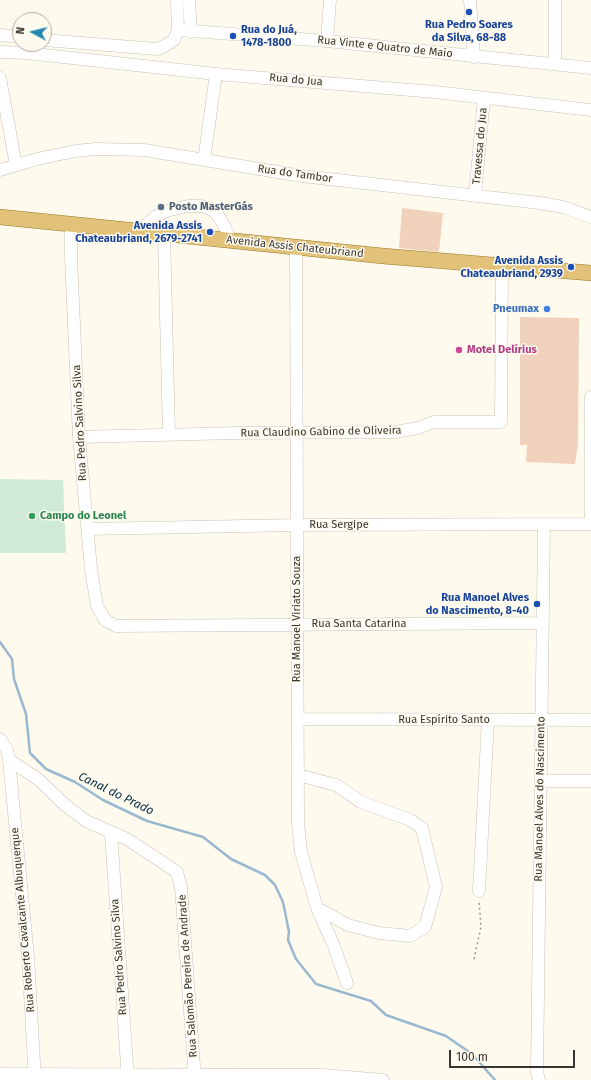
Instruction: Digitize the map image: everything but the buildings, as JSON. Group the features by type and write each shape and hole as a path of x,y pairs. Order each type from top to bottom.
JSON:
{"main road":[{"name":"Avenida Assis Chateubriand","path":"0,217 296,247 591,273"}],"street":[{"path":"52,41 157,49 172,42 178,30 177,0"},
{"path":"189,0 191,32"},
{"path":"327,41 330,0"},
{"path":"470,0 474,57"},
{"path":"554,0 555,64"},
{"name":"Rua Vinte e Quatro de Maio","path":"178,30 327,41 591,68"},
{"path":"0,35 12,36"},
{"name":"Rua do Jua","path":"0,52 27,53 216,74 435,92 591,110"},
{"path":"204,160 216,74"},
{"path":"0,78 16,165"},
{"name":"Travessa do Jua","path":"475,194 484,98"},
{"name":"Rua do Tambor","path":"0,170 59,154 96,149 144,150 302,176 475,194 512,201 540,203 563,207 591,217"},
{"path":"139,232 155,217 166,211 188,206 201,206 208,208 217,214 225,227 230,240"},
{"name":"Rua Pedro Salvino Silva","path":"72,224 71,258 79,437 91,569 97,606 105,620"},
{"path":"164,234 169,435"},
{"name":"Rua Manoel Viriato Souza","path":"296,247 298,823 301,852 317,908 334,946 346,983"},
{"name":"Rua Claudino Gabino de Oliveira","path":"79,437 395,432 418,428 434,422 500,422 502,266"},
{"path":"591,398 591,524"},
{"name":"Rua Sergipe","path":"88,530 297,525 591,524"},
{"name":"Rua Manoel Alves do Nascimento","path":"538,1076 544,525"},
{"name":"Rua Santa Catarina","path":"105,620 116,626 543,623"},
{"name":"Rua Espírito Santo","path":"298,719 591,720"},
{"path":"479,891 488,720"},
{"name":"Rua Roberto Cavalcante Albuquerque","path":"0,739 7,750 9,760 28,957 35,1077"},
{"path":"9,760 38,779 78,815 111,833"},
{"path":"298,775 336,785 361,802 410,820 422,828 436,887 425,927 410,936 379,933 348,925 317,908"},
{"path":"541,781 591,781"},
{"name":"Rua Pedro Salvino Silva","path":"111,833 127,1077"},
{"name":"Rua Salomão Pereira de Andrade","path":"111,833 127,839 177,872 181,887 195,1077"},
{"path":"0,1074 35,1077 257,1077 383,1080"}],"path":[{"path":"474,959 481,927 479,891"}],"green space":[{"name":"Campo do Leonel","path":"0,479 63,480 66,553 0,553"}],"waterway":[{"name":"Canal do Prado","path":"0,642 12,659 14,679 26,714 30,753 46,769 75,782 103,800 147,821 203,837 231,859 265,875 275,885 283,902 289,932 288,940 296,959 316,984 371,1001 386,1015 446,1036 472,1054 495,1080"}],"place":[{"name":"Rua Pedro Soares da Silva, 68-88","path":"469,12"},
{"name":"Rua do Juá, 1478-1800","path":"233,36"},
{"name":"Posto MasterGás","path":"161,207"},
{"name":"Avenida Assis Chateaubriand, 2679-2741","path":"210,232"},
{"name":"Avenida Assis Chateaubriand, 2939","path":"571,267"},
{"name":"Pneumax","path":"547,309"},
{"name":"Motel Delírius","path":"459,350"},
{"name":"Campo do Leonel","path":"32,516"},
{"name":"Rua Manoel Alves do Nascimento, 8-40","path":"537,604"}]}
